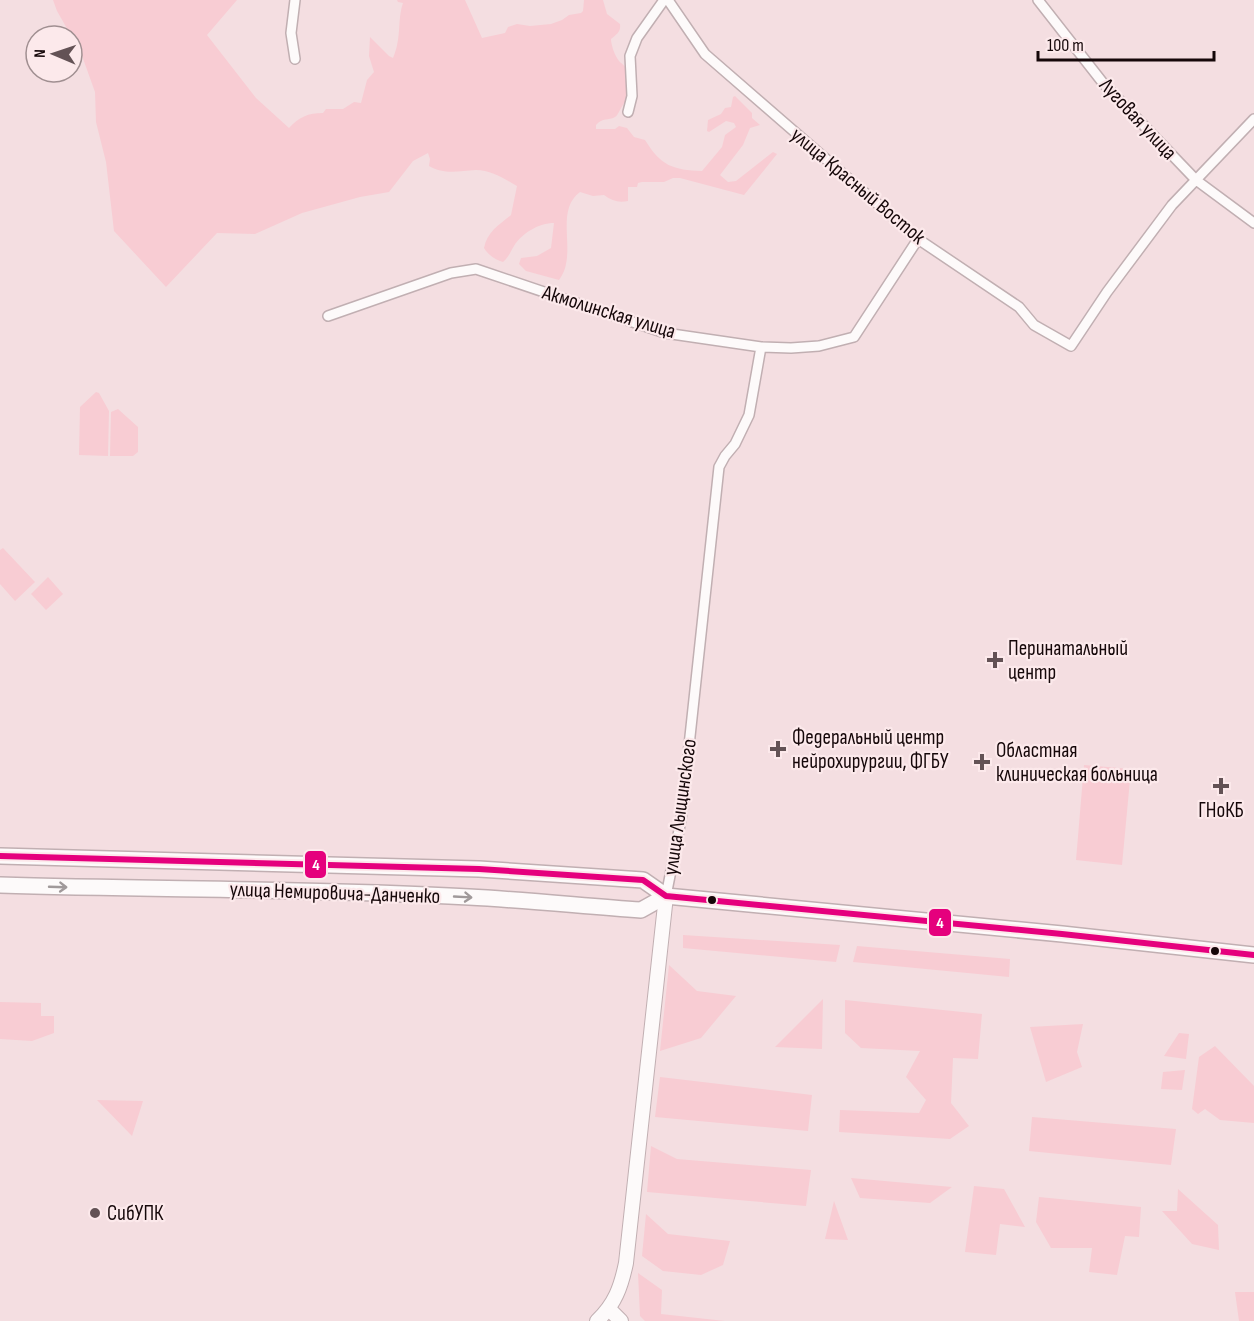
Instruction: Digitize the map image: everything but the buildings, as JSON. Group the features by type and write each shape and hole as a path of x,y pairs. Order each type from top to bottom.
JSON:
{"main road":[{"name":"улица Немировича-Данченко","path":"0,856 479,869 643,880 666,896 1254,955"},
{"name":"улица Немировича-Данченко","path":"0,885 457,896 641,910 666,896"}],"street":[{"path":"295,0 291,33 295,59"},
{"path":"628,111 632,96 630,56 637,38 666,0"},
{"name":"улица Красный Восток","path":"666,0 705,54 918,239 1019,307 1034,325 1071,346 1107,292 1172,205 1196,180"},
{"name":"Луговая улица","path":"1038,0 1103,83 1196,180 1254,223"},
{"path":"1196,180 1254,118"},
{"name":"Акмолинская улица","path":"328,316 451,273 476,269 666,333 761,347 819,346 854,337 918,239"},
{"name":"улица Лыщинского","path":"597,1321 609,1309 620,1291 626,1263 666,896 681,820 719,467 735,444 749,415 761,347"},
{"path":"609,1309 621,1321"}],"shaded area":[{"path":"53,0 237,0 207,35 256,98 289,128 300,118 308,115 323,113 326,109 343,109 354,102 361,103 367,80 374,72 369,56 370,37 389,56 393,58 396,51 403,3 397,0 465,0 482,38 505,33 508,27 517,24 530,26 551,24 569,15 581,13 584,0 603,0 607,14 620,24 619,31 611,41 616,56 628,72 629,79 626,101 617,115 603,120 596,125 596,129 615,129 619,126 627,128 634,137 645,140 662,161 675,168 702,171 722,147 725,135 736,127 734,123 726,121 709,132 707,131 708,120 721,114 725,108 731,107 735,96 760,125 750,128 743,145 720,175 728,182 736,181 773,152 777,154 744,195 680,178 664,182 642,182 638,183 637,187 628,187 628,201 625,202 610,199 604,195 593,196 580,192 572,200 568,211 567,258 565,270 559,280 526,271 519,264 521,258 537,256 551,248 554,223 537,227 526,233 517,241 503,262 492,257 484,248 491,233 511,215 517,186 498,175 487,172 435,169 429,166 428,153 413,161 389,192 360,197 302,213 255,234 217,233 166,287 114,231 106,162 96,122 95,92 84,61 84,24 64,24"},
{"path":"96,392 99,393 109,411 108,456 79,455 80,407"},
{"path":"118,409 138,427 138,452 133,456 110,456 111,412"},
{"path":"3,548 35,582 15,601 0,584 0,550"},
{"path":"48,577 63,594 46,610 31,594"},
{"path":"1084,765 1131,769 1122,865 1076,860"},
{"path":"683,935 840,945 836,962 683,948"},
{"path":"857,946 1010,959 1009,977 853,962"},
{"path":"669,965 697,991 736,996 701,1038 660,1051"},
{"path":"823,999 822,1049 775,1047"},
{"path":"845,1000 982,1014 978,1059 953,1058 951,1103 969,1126 950,1139 839,1132 840,1110 919,1113 926,1100 906,1077 920,1051 861,1048 845,1033"},
{"path":"0,1002 41,1003 41,1016 54,1016 54,1033 32,1041 0,1039"},
{"path":"1083,1024 1077,1052 1082,1067 1046,1082 1030,1027"},
{"path":"1179,1033 1189,1034 1186,1059 1164,1056"},
{"path":"1215,1046 1254,1086 1254,1123 1220,1120 1205,1109 1198,1114 1192,1109 1199,1057"},
{"path":"1185,1070 1182,1090 1161,1089 1163,1072"},
{"path":"660,1077 812,1095 808,1131 655,1117"},
{"path":"97,1100 143,1101 132,1136"},
{"path":"1032,1117 1176,1129 1171,1165 1029,1151"},
{"path":"651,1146 677,1159 811,1170 806,1206 647,1192"},
{"path":"851,1178 952,1187 930,1203 860,1198"},
{"path":"974,1186 1004,1189 1025,1227 1000,1224 996,1255 965,1252"},
{"path":"1178,1189 1218,1225 1219,1250 1192,1244 1162,1211 1177,1211"},
{"path":"1039,1197 1141,1207 1139,1237 1125,1236 1117,1275 1089,1272 1092,1248 1051,1248 1036,1222"},
{"path":"834,1201 848,1240 825,1239"},
{"path":"646,1214 668,1234 730,1241 723,1265 701,1275 663,1271 642,1256"},
{"path":"638,1273 662,1290 661,1314 725,1321 645,1321 640,1316"},
{"path":"1235,1292 1254,1292 1254,1321 1239,1321"}],"transit line":[{"name":"4","path":"0,856 479,869 643,880 666,896 1254,955"}],"place":[{"name":"Перинатальный центр","path":"995,660"},
{"name":"Федеральный центр нейрохирургии, ФГБУ","path":"778,749"},
{"name":"Областная клиническая больница","path":"982,762"},
{"name":"ГНоКБ","path":"1221,786"},
{"name":"СибУПК","path":"95,1213"}]}
